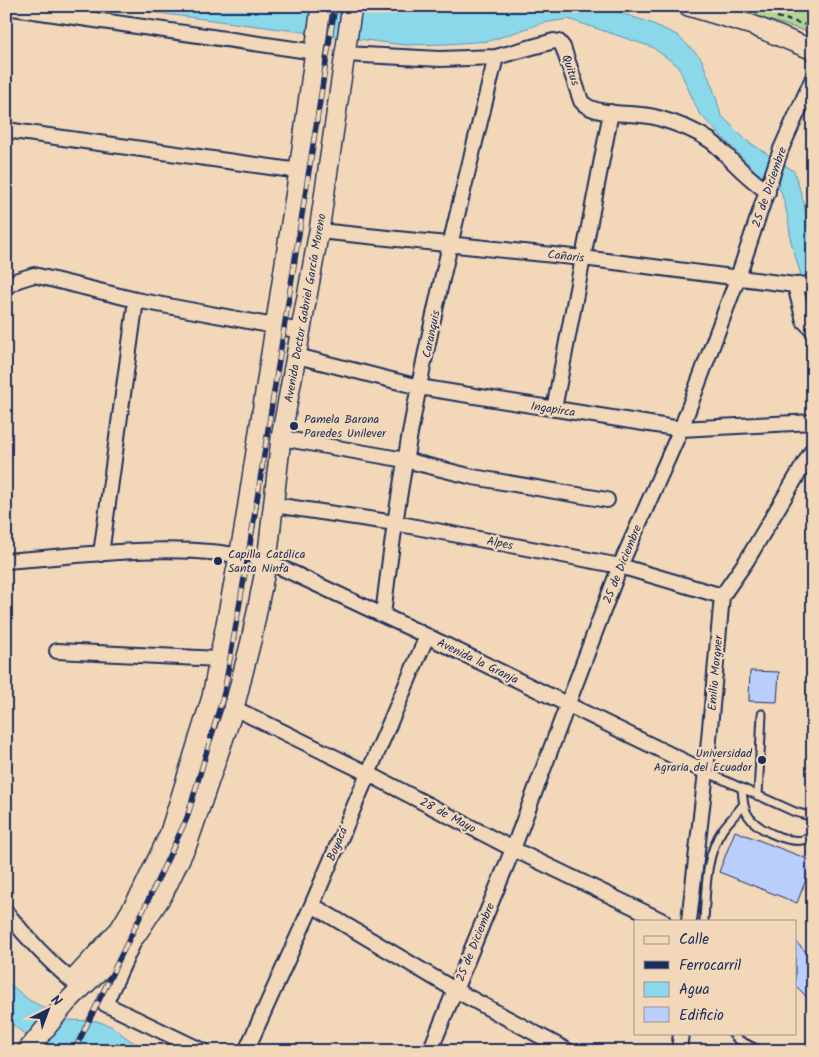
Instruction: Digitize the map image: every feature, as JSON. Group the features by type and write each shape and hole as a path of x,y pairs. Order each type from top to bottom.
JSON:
{"main road":[{"name":"Avenida Doctor Gabriel García Moreno","path":"27,1051 63,999 72,981 120,929 141,894 169,835 212,697 219,659 244,556 321,6"},
{"name":"Avenida Doctor Gabriel García Moreno","path":"15,1051 63,999 136,935 163,894 188,842 234,708 251,641 267,561 281,438 319,231 352,6"},
{"path":"688,6 752,25 813,50"}],"street":[{"path":"6,6 316,44"},
{"name":"Quitus","path":"345,49 440,59 496,57 554,40 559,42 562,47 581,101 590,108 656,117 697,133 712,142 750,179 768,190"},
{"name":"Caranquis","path":"383,615 395,522 419,387 450,245 496,57"},
{"name":"25 de Diciembre","path":"430,1051 513,849 620,566 681,429 738,277 781,150 813,78"},
{"path":"554,409 611,112"},
{"path":"6,130 299,172"},
{"name":"Cañaris","path":"319,231 583,258 803,285"},
{"path":"6,287 18,280 34,276 136,300 301,331"},
{"path":"803,285 804,321 813,330"},
{"path":"101,554 136,300"},
{"name":"Ingapirca","path":"297,356 419,387 681,429 813,422"},
{"path":"281,438 405,460 473,477 607,500"},
{"name":"Emilio Morgner","path":"689,920 706,772 722,596 747,560 813,449"},
{"name":"Alpes","path":"274,505 395,522 620,566 722,596"},
{"name":"Avenida la Granja","path":"6,562 173,550 244,556 267,561 427,636 706,772"},
{"name":"Boyacá","path":"246,1051 312,905 367,772 427,636"},
{"path":"57,651 219,659"},
{"name":"28 de Mayo","path":"234,708 367,772 513,849 661,920"},
{"path":"312,905 455,990 568,1051"},
{"path":"6,912 23,934 50,962 72,981"},
{"path":"136,935 106,1004 203,1051"},
{"path":"680,1051 681,1034"}],"lane":[{"path":"758,796 762,714"},
{"path":"706,772 795,812 813,817"},
{"path":"742,788 743,805 749,818 762,830 784,838 800,840 809,839 813,835"},
{"path":"704,920 707,876 715,846 723,830 743,805"},
{"path":"733,1034 737,1039 760,1051"}],"green space":[{"path":"720,6 813,6 813,33"}],"water":[{"path":"103,6 600,6 651,23 677,35 701,58 721,115 747,141 794,171 804,203 813,262 813,309 810,305 791,242 788,218 781,191 757,173 699,113 678,66 652,47 568,19 543,23 489,41 404,45"},
{"path":"6,981 29,1000 67,1020 97,1021 111,1026 131,1041 151,1051 45,1051 6,1019"}],"building":[{"path":"750,671 779,672 777,702 749,701"},
{"path":"735,831 813,861 797,903 719,872"},
{"path":"796,942 813,959 813,1003 796,986"}],"railway":[{"path":"74,1051 187,818 224,693 248,556 335,6"}],"place":[{"name":"Pamela Barona Paredes Unilever","path":"294,426"},
{"name":"Capilla Católica Santa Ninfa","path":"218,561"},
{"name":"Universidad Agraria del Ecuador","path":"762,760"}]}
